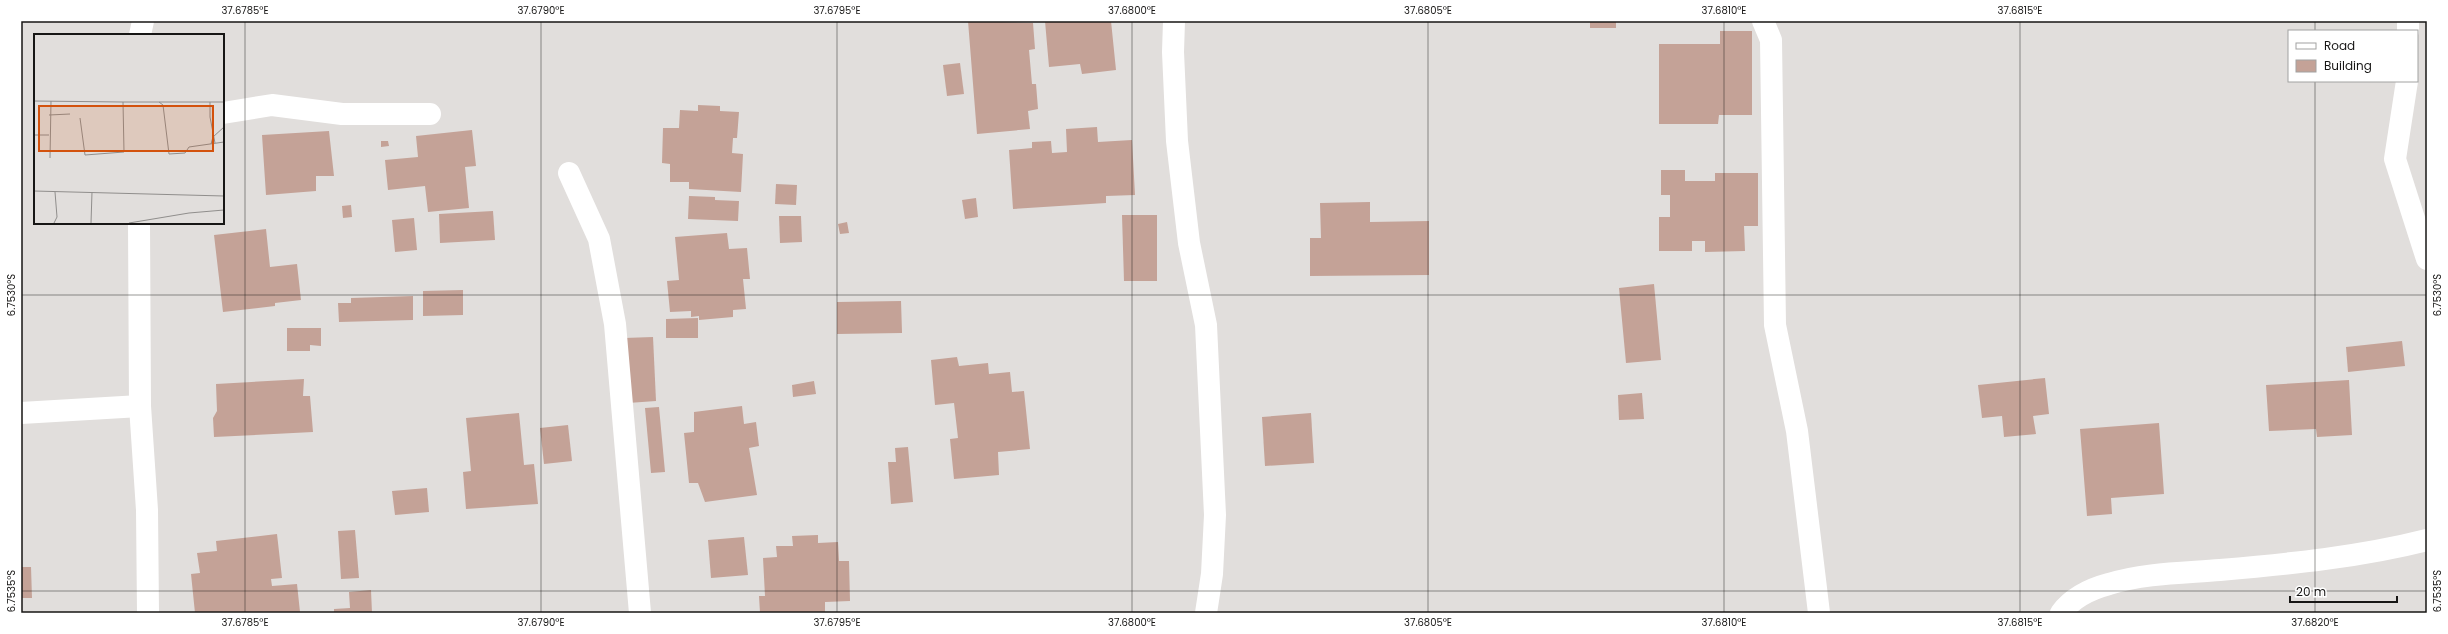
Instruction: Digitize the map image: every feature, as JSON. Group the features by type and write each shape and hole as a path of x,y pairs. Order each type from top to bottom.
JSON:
{"street":[{"path":"140,34 143,21"},
{"path":"1174,21 1173,52 1177,141 1189,243 1206,325 1215,515 1212,574 1206,613"},
{"path":"1763,21 1771,40 1775,325 1797,431 1819,613"},
{"path":"2407,82 2395,159 2427,259"},
{"path":"224,113 272,105 342,114 430,114"},
{"path":"569,173 599,239 616,324 640,613"},
{"path":"139,224 140,406 147,510 148,613"},
{"path":"21,413 140,406"},
{"path":"2377,551 2427,533 2427,531"},
{"path":"2061,613 2069,603 2088,591 2137,578 2310,561 2377,551 2427,540"}],"building":[{"path":"968,21 1033,23 1035,49 1029,50 1032,84 1036,84 1038,109 1028,111 1030,129 977,134"},
{"path":"1045,21 1111,21 1116,70 1082,74 1080,64 1049,67"},
{"path":"1590,21 1616,21 1616,28 1590,28"},
{"path":"1720,31 1752,31 1752,115 1719,115 1718,124 1659,124 1659,44 1720,44"},
{"path":"960,63 964,94 947,96 943,65"},
{"path":"698,105 720,106 720,111 739,112 737,138 733,138 732,153 743,154 741,192 689,189 689,182 670,182 670,164 662,163 663,128 679,128 680,110 698,111"},
{"path":"1097,127 1098,142 1132,140 1135,195 1106,196 1106,203 1013,209 1009,150 1032,148 1032,142 1051,141 1052,153 1067,152 1066,129"},
{"path":"472,130 476,166 465,167 469,208 428,212 425,186 388,190 385,160 418,157 416,136"},
{"path":"329,131 334,176 316,176 316,191 266,195 262,135"},
{"path":"381,141 388,141 389,146 381,147"},
{"path":"1661,170 1685,170 1685,181 1715,181 1715,173 1758,173 1758,226 1744,226 1745,251 1705,252 1705,241 1692,241 1692,251 1659,251 1659,217 1670,217 1670,195 1661,195"},
{"path":"776,184 797,185 796,205 775,204"},
{"path":"689,196 715,197 715,200 739,201 738,221 688,219"},
{"path":"976,198 978,217 965,219 962,200"},
{"path":"1370,202 1370,222 1429,221 1429,275 1310,276 1310,238 1321,238 1320,203"},
{"path":"351,205 352,217 343,218 342,206"},
{"path":"493,211 495,240 440,243 439,214"},
{"path":"1122,215 1157,215 1157,281 1124,281"},
{"path":"779,216 801,216 802,242 780,243"},
{"path":"414,218 417,250 395,252 392,220"},
{"path":"847,222 849,233 840,234 838,224"},
{"path":"266,229 270,267 297,264 301,300 275,303 275,306 223,312 214,235"},
{"path":"727,233 729,249 747,248 750,279 743,279 746,309 733,310 733,317 699,320 699,316 691,317 691,311 670,312 667,281 679,280 675,237"},
{"path":"1654,284 1661,360 1626,363 1619,288"},
{"path":"463,290 463,315 423,316 423,291"},
{"path":"413,296 413,320 339,322 338,303 351,303 351,298"},
{"path":"901,301 902,333 837,334 837,302"},
{"path":"698,318 698,338 666,338 666,319"},
{"path":"287,328 321,328 321,346 310,345 310,351 287,351"},
{"path":"653,337 656,401 628,403 624,338"},
{"path":"2402,341 2405,366 2348,372 2346,347"},
{"path":"957,357 959,366 988,363 989,374 1010,372 1012,392 1024,391 1030,449 998,452 999,475 954,479 950,439 958,438 954,403 935,405 931,360"},
{"path":"2045,378 2049,414 2033,416 2036,434 2004,437 2002,416 1982,418 1978,385"},
{"path":"304,379 303,396 310,396 313,432 214,437 213,418 217,411 216,384"},
{"path":"2349,380 2352,435 2317,437 2316,429 2269,431 2266,385"},
{"path":"814,381 816,394 793,397 792,385"},
{"path":"1642,393 1644,419 1619,420 1618,395"},
{"path":"742,406 744,424 756,422 759,446 749,448 757,495 705,502 698,483 689,483 684,433 694,432 694,412"},
{"path":"659,407 665,472 651,473 645,408"},
{"path":"519,413 524,465 534,464 538,504 466,509 463,472 471,471 466,418"},
{"path":"1311,413 1314,463 1265,466 1262,417"},
{"path":"2159,423 2164,494 2111,498 2112,514 2087,516 2080,429"},
{"path":"568,425 572,461 544,464 540,428"},
{"path":"908,447 913,502 891,504 888,462 896,462 895,448"},
{"path":"427,488 429,512 395,515 392,491"},
{"path":"355,530 359,578 341,579 338,531"},
{"path":"277,534 282,578 271,579 272,586 297,584 300,612 195,613 191,574 200,573 197,553 217,551 216,541"},
{"path":"818,535 818,543 838,542 839,561 849,561 850,601 825,602 825,613 760,613 759,596 765,596 763,558 777,557 776,546 793,546 792,536"},
{"path":"744,537 748,575 711,578 708,540"},
{"path":"21,567 31,567 32,598 21,598"},
{"path":"371,590 372,613 334,613 334,609 350,608 349,592"}]}
